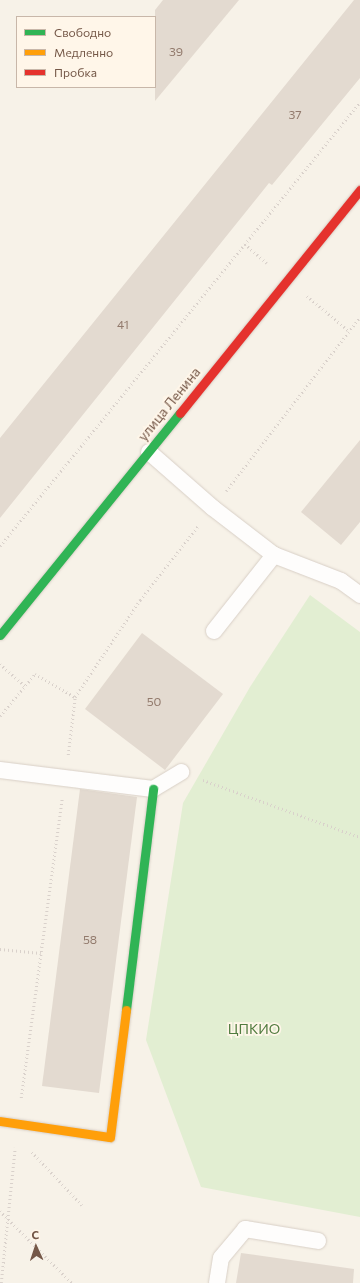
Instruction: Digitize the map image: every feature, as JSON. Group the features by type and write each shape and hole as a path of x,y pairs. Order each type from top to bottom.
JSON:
{"street":[{"name":"улица Ленина","path":"0,635 360,190"},
{"path":"0,1121 110,1137 153,789"}],"lane":[{"path":"149,452 213,508 274,555 341,582 360,595"},
{"path":"214,631 274,555"},
{"path":"0,770 64,780 153,789 181,772"},
{"path":"217,1283 221,1258 245,1228 318,1241"}],"path":[{"path":"0,546 360,102"},
{"path":"0,1283 16,1136 75,696 140,600 213,508 360,316"},
{"path":"0,664 25,686"},
{"path":"0,716 35,674 75,696"},
{"path":"181,772 360,837"},
{"path":"0,949 41,953"},
{"path":"16,1136 82,1204"},
{"path":"0,1211 72,1283"}],"green space":[{"name":"ЦПКИО","path":"310,595 360,632 360,1217 201,1187 146,1040 183,803 250,687"}],"building":[{"path":"163,0 239,0 155,101 156,16 155,10"},
{"path":"354,0 360,0 360,78 272,185 269,183 0,518 0,438"},
{"path":"360,440 360,522 341,545 301,512"},
{"path":"142,633 223,694 165,770 85,709"},
{"path":"80,789 137,797 99,1093 42,1086"},
{"path":"241,1253 354,1269 353,1283 236,1283"}],"traffic: fast":[{"path":"0,635 180,413"},
{"path":"126,1010 153,789"}],"traffic: slow":[{"path":"0,1121 110,1137 126,1010"}],"traffic: jam":[{"path":"180,413 360,190"}]}
